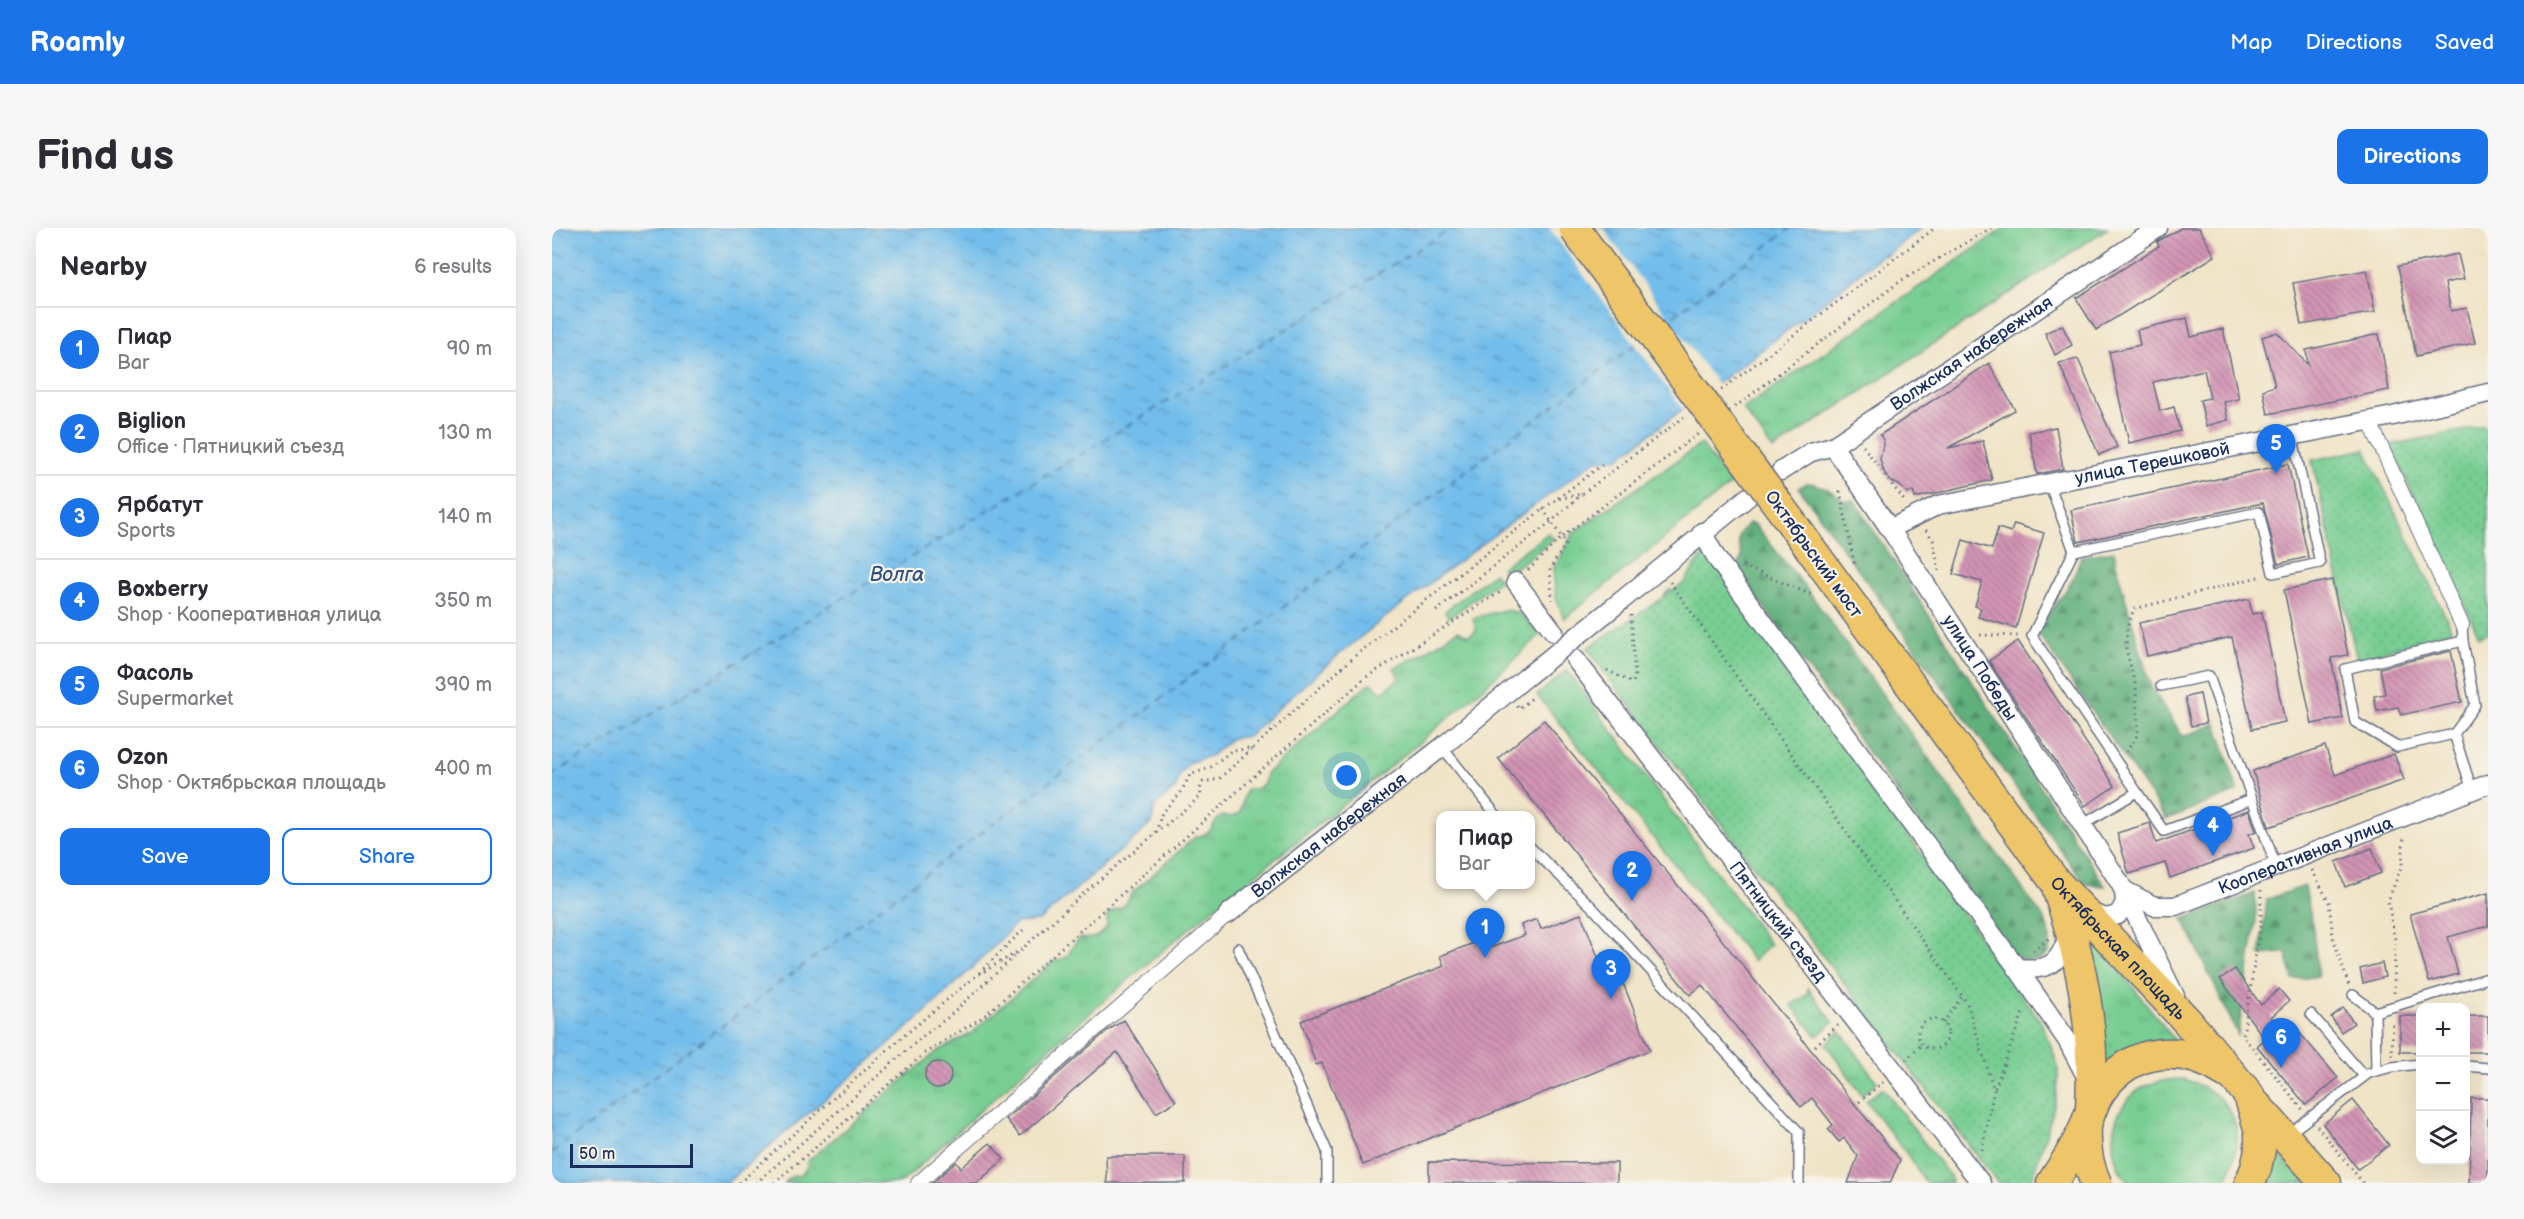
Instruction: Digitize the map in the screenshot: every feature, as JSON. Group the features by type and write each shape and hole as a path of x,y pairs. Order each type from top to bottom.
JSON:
{"main road":[{"name":"Октябрьский мост","path":"1574,228 2054,880"},
{"name":"Октябрьская площадь","path":"2054,880 2076,918 2187,1021 2244,1089 2260,1131 2260,1150 2250,1183"},
{"name":"Октябрьская площадь","path":"2076,918 2087,1003 2090,1107 2085,1146 2089,1167 2096,1183"},
{"name":"Октябрьская площадь","path":"2052,1183 2066,1162 2090,1107 2101,1090 2114,1075 2130,1064 2148,1056 2168,1053 2188,1054 2205,1060 2244,1089"},
{"path":"2244,1089 2326,1183"}],"street":[{"name":"Волжская набережная","path":"1781,471 1810,453 1833,446 2158,228"},
{"name":"улица Терешковой","path":"1890,529 1938,505 2369,420 2488,393"},
{"path":"2369,420 2462,625"},
{"name":"улица Победы","path":"1833,446 1890,529 2124,890 2187,1021"},
{"name":"Волжская набережная","path":"918,1183 1228,914 1442,747 1525,678 1626,605 1660,569 1702,532 1748,497"},
{"path":"1702,532 1717,559 2017,968 2067,1040 2090,1107"},
{"path":"1516,582 1554,632"},
{"name":"Пятницкий съезд","path":"1575,659 1978,1179"},
{"name":"Кооперативная улица","path":"2124,890 2154,906 2175,906 2480,787"},
{"path":"2017,968 2032,969 2051,966 2063,954 2076,918 2094,916 2106,918 2118,915 2125,903 2124,890"}],"lane":[{"path":"2074,551 2259,512 2273,573 2320,562 2292,434"},
{"path":"2049,483 2074,551 2032,636 2164,831 2252,799"},
{"path":"2462,625 2475,705 2454,735 2397,747 2355,723 2345,669 2463,641"},
{"path":"2161,686 2209,676 2252,799 2268,870"},
{"path":"2454,735 2480,787"},
{"path":"1442,747 1493,811"},
{"path":"2082,825 2137,792"},
{"path":"1535,852 1592,907 1799,1132 1799,1183"},
{"path":"1238,948 1327,1151 1327,1183"},
{"path":"2375,1012 2488,978"},
{"path":"2353,995 2375,1012"},
{"path":"2375,1012 2376,1071"},
{"path":"2312,1014 2364,1076"},
{"path":"2284,1137 2311,1119 2364,1076 2392,1067 2416,1065"},
{"path":"2470,1066 2488,1068"}],"path":[{"path":"1716,393 1935,228"},
{"path":"1731,409 1902,280 1991,228"},
{"path":"1436,611 1552,522 1582,494 1687,415"},
{"path":"774,1183 925,1053 983,1017 1365,678 1516,582 1561,538 1703,430"},
{"path":"1854,432 1894,490 1916,515 1933,540 1940,573"},
{"path":"756,1183 989,981 1092,886 1201,796 1200,789 1203,782 1219,779 1356,655 1602,465"},
{"path":"1840,492 1854,562 1849,566"},
{"path":"1557,499 1582,494"},
{"path":"1544,509 1566,544 1554,561 1549,578 1552,600 1557,609"},
{"path":"1733,561 1812,595 1817,591"},
{"path":"1660,569 1967,1003 1994,1090"},
{"path":"2118,763 2139,734 2136,687 2126,649 2127,627 2134,609 2280,571"},
{"path":"1604,669 1632,683 1635,679 1626,605"},
{"path":"1976,627 1981,636 2032,636"},
{"path":"1156,833 1162,812 1180,794 1190,775 1211,766 1231,751 1253,748"},
{"path":"2392,1067 2395,940 2388,901 2402,866 2405,818"},
{"path":"2304,855 2328,902 2333,937 2345,978 2353,995"},
{"path":"2268,870 2243,1036 2363,1183"},
{"path":"739,1183 901,1038 976,976 1025,928"},
{"path":"976,976 1021,950"},
{"path":"1943,1023 1962,996"},
{"path":"1978,1179 1994,1090 2028,1000"},
{"path":"1934,1020 1943,1023 1947,1036 1943,1045 1930,1049 1922,1044 1918,1030 1924,1022 1934,1020"},
{"path":"1815,1046 1840,1023"},
{"path":"1902,1063 1922,1044"},
{"path":"1859,1101 1884,1081"}],"green space":[{"path":"2004,228 2108,228 1773,450 1743,409"},
{"path":"2484,426 2488,436 2488,633 2479,636 2390,445"},
{"path":"1701,444 1731,484 1564,619 1556,597 1553,570 1574,532"},
{"path":"2365,449 2452,630 2357,660 2312,460"},
{"path":"1806,483 1827,489 1845,501 1854,500 2105,886 2085,884 1799,488"},
{"path":"1749,523 1755,525 1806,588 2045,920 2050,947 2043,958 2027,960 2015,958 1737,569 1742,556 1739,546 1740,534"},
{"path":"1548,533 1553,539 1506,575 1501,568"},
{"path":"1706,551 2041,1022 2055,1058 2058,1082 2049,1125 2032,1179 2028,1183 1998,1183 1604,672 1588,648 1661,599 1670,589 1672,591 1683,584"},
{"path":"2114,551 2118,573 2151,687 2183,737 2216,723 2238,791 2167,819 2037,632 2072,581 2081,556"},
{"path":"1494,573 1500,580 1449,618 1445,611"},
{"path":"1504,610 1518,612 1541,634 1420,742 1129,979 901,1183 785,1183 790,1177 801,1175 808,1161 936,1052 970,1034 1054,961 1068,955 1080,938 1089,939 1101,933 1107,927 1107,915 1123,906 1131,894 1195,837 1210,831 1221,816 1230,817 1239,813 1247,789 1256,789 1264,784 1266,774 1366,686 1372,683 1382,692 1400,678 1394,668 1423,653 1458,630 1468,636 1476,631 1473,618"},
{"path":"1567,670 1770,944 1753,961 1537,695"},
{"path":"2305,886 2313,928 2318,976 2293,980 2286,953 2260,955 2267,899"},
{"path":"2255,893 2256,920 2238,1035 2183,919"},
{"path":"2084,931 2090,932 2176,1042 2104,1069"},
{"path":"1808,988 1833,1022 1817,1036 1791,1005 1807,995"},
{"path":"1840,1031 1877,1082 1862,1095 1826,1044"},
{"path":"2184,1079 2216,1095 2233,1118 2237,1132 2236,1147 2233,1163 2225,1181 2222,1183 2129,1183 2115,1159 2113,1145 2117,1118 2123,1106 2132,1095 2144,1087 2164,1080"},
{"path":"1883,1088 1951,1178 1952,1183 1926,1183 1866,1101"},
{"path":"2275,1151 2308,1183 2266,1183"}],"water":[{"name":"Волга","path":"552,228 1921,228 1885,256 1883,254 1785,333 1617,459 1596,460 1418,592 1331,661 1249,736 1232,738 1212,755 1190,762 1179,775 1176,788 1154,807 1152,823 1039,921 1016,923 911,1025 726,1183 552,1183"}],"pier":[{"path":"1549,228 1603,228 1718,385 1684,411"}],"building":[{"path":"2181,228 2199,228 2215,256 2096,330 2076,298 2159,246 2157,242"},
{"path":"2458,254 2464,279 2445,283 2451,311 2467,308 2475,343 2416,356 2398,266"},
{"path":"2367,270 2375,312 2301,325 2293,283"},
{"path":"2187,318 2191,337 2223,329 2239,399 2224,402 2228,420 2206,426 2200,400 2210,398 2204,370 2153,382 2160,411 2174,407 2180,431 2129,443 2109,352 2140,345 2137,330"},
{"path":"2062,325 2072,345 2055,355 2045,333"},
{"path":"2277,332 2308,365 2306,350 2379,334 2389,390 2268,414 2263,390 2275,386 2262,337"},
{"path":"2078,359 2117,447 2099,455 2059,363"},
{"path":"1989,363 2015,410 1948,448 1983,441 1992,480 1915,498 1913,491 1907,493 1899,485 1890,481 1880,459 1884,441 1880,435"},
{"path":"2056,427 2063,469 2037,474 2029,432"},
{"path":"2288,464 2308,557 2278,564 2263,503 2078,542 2071,510"},
{"path":"2014,524 2044,533 2016,628 1978,617 1981,608 1975,606 1982,582 1953,574 1963,540 1992,549 1998,528 2011,532"},
{"path":"2332,580 2348,655 2331,658 2343,718 2312,724 2284,590"},
{"path":"2249,599 2252,614 2262,612 2285,722 2252,729 2232,637 2147,656 2139,623"},
{"path":"2018,641 2115,786 2085,806 1989,661"},
{"path":"2451,651 2462,702 2401,715 2398,707 2377,711 2374,696 2385,694 2380,668"},
{"path":"2200,694 2206,723 2191,726 2185,697"},
{"path":"1544,720 1900,1160 1890,1183 1848,1183 1858,1156 1844,1138 1839,1142 1828,1129 1833,1125 1812,1098 1801,1107 1702,985 1690,995 1498,758"},
{"path":"2325,746 2335,775 2394,754 2404,780 2269,827 2253,771"},
{"path":"2249,810 2256,831 2249,834 2254,848 2170,878 2165,863 2129,874 2117,833 2150,823 2156,843"},
{"path":"2372,848 2381,873 2345,887 2336,862"},
{"path":"2488,893 2488,926 2448,937 2458,974 2429,982 2410,914"},
{"path":"1581,914 1604,972 1616,966 1650,1050 1363,1165 1322,1063 1316,1065 1301,1021 1444,966 1440,956 1487,938 1490,948 1525,935 1521,925 1537,919 1541,929"},
{"path":"2382,963 2385,977 2363,983 2360,969"},
{"path":"2235,969 2261,1005 2279,989 2289,1001 2271,1017 2290,1040 2299,1032 2338,1078 2306,1105 2257,1046 2265,1039 2220,979"},
{"path":"2343,1008 2354,1023 2341,1032 2331,1017"},
{"path":"2400,1016 2416,1016 2416,1052 2400,1052"},
{"path":"2470,1016 2488,1016 2488,1052 2470,1052"},
{"path":"1124,1020 1176,1101 1156,1113 1117,1052 1020,1136 1006,1119 1107,1031"},
{"path":"938,1062 947,1066 951,1075 947,1084 938,1088 929,1084 925,1075 929,1066"},
{"path":"2471,1098 2488,1098 2488,1183 2469,1183"},
{"path":"2353,1100 2389,1145 2358,1169 2323,1124"},
{"path":"990,1143 1004,1159 977,1183 932,1183 956,1162 961,1168"},
{"path":"1106,1156 1185,1156 1185,1183 1107,1183"},
{"path":"1429,1162 1617,1163 1617,1183 1429,1183"}],"ferry route":[{"path":"552,775 1453,228"},
{"path":"1662,324 1791,228"},
{"path":"552,1153 1639,342"}],"place":[{"name":"Фасоль","path":"2276,474"},
{"name":"Boxberry","path":"2213,856"},
{"name":"Biglion","path":"1632,901"},
{"name":"Пиар","path":"1485,958"},
{"name":"Ярбатут","path":"1611,999"},
{"name":"Ozon","path":"2281,1068"}]}
